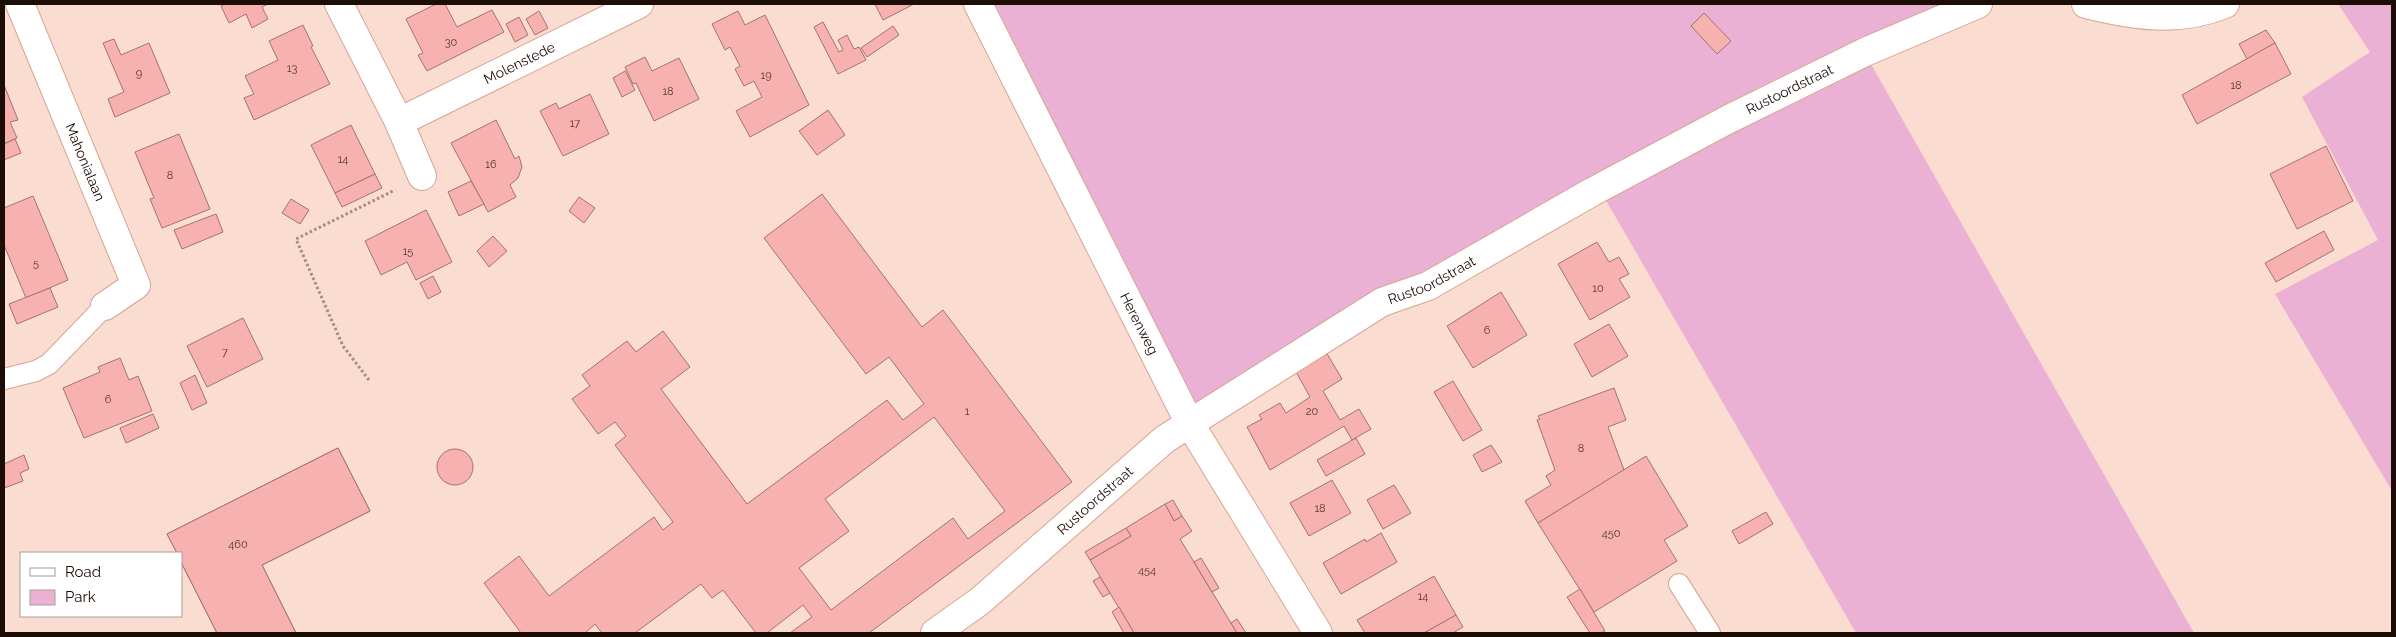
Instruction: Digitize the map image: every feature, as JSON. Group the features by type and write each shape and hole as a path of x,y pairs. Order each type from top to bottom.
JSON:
{"street":[{"name":"Mahonialaan","path":"21,4 136,286 104,306"},
{"path":"339,4 400,122 422,176"},
{"name":"Molenstede","path":"400,122 639,4"},
{"name":"Herenweg","path":"978,4 1190,424 1318,633"},
{"name":"Rustoordstraat","path":"935,633 980,601 1165,439 1382,302 1428,286 1592,192 1727,120 1865,52 1978,4"},
{"path":"2086,4 2132,14 2163,17 2208,11 2225,4"}],"lane":[{"path":"4,379 36,372 49,364 104,306"},
{"path":"1679,584 1710,633"}],"path":[{"path":"370,380 344,346 296,239 422,176"}],"green space":[{"path":"992,4 1958,4 1196,409"},
{"path":"2338,4 2392,4 2392,491 2275,294 2378,240 2302,97 2370,52"},
{"path":"1867,57 2194,633 1856,633 1604,197"}],"building":[{"path":"225,4 268,4 262,7 268,19 252,28 246,14 229,23 221,6"},
{"path":"436,4 445,4 457,27 492,10 504,32 427,71 418,55 423,53 406,19"},
{"path":"875,4 914,4 883,20"},
{"path":"539,11 548,28 535,35 526,19"},
{"path":"738,11 745,25 765,15 809,105 750,137 736,111 762,97 754,81 744,86 735,69 740,66 730,47 725,50 712,24"},
{"path":"1704,13 1731,41 1717,54 1691,26"},
{"path":"519,17 528,35 515,42 506,24"},
{"path":"823,22 839,52 843,50 838,40 847,35 854,49 859,47 866,60 838,74 814,27"},
{"path":"303,25 313,46 311,47 330,84 254,120 244,98 254,94 245,76 278,60 269,41"},
{"path":"893,26 899,35 867,57 861,48"},
{"path":"2266,30 2275,43 2247,59 2239,44"},
{"path":"114,39 121,55 149,43 170,93 115,117 108,99 124,92 103,43"},
{"path":"2275,43 2291,74 2197,124 2182,95"},
{"path":"645,57 652,71 679,58 699,99 654,121 636,83 633,84 625,67"},
{"path":"625,71 635,90 622,97 613,78"},
{"path":"4,85 18,120 10,122 17,138 4,144"},
{"path":"590,94 609,134 563,156 540,111 556,103 559,109"},
{"path":"828,110 845,135 817,155 799,131"},
{"path":"496,120 515,159 519,156 522,167 518,178 510,185 516,197 488,212 451,143"},
{"path":"351,125 375,174 335,193 311,145"},
{"path":"179,134 210,209 162,228 150,199 154,198 135,152"},
{"path":"15,139 21,153 4,160 4,144"},
{"path":"2326,146 2353,201 2297,229 2270,174"},
{"path":"375,174 382,188 342,207 335,193"},
{"path":"471,181 484,204 459,216 448,192"},
{"path":"822,194 922,327 943,310 1072,482 869,633 790,633 812,617 803,605 767,633 756,633 723,590 712,598 701,584 635,633 602,633 595,624 585,633 521,633 484,583 519,556 549,596 654,517 663,530 673,522 615,445 626,436 615,422 598,434 572,399 590,386 582,375 627,341 636,352 663,331 690,367 661,389 747,504 887,400 903,420 924,404 889,357 866,374 764,238","holes":["934,417 1005,511 968,539 953,518 831,610 799,568 849,531 825,499"]},
{"path":"33,196 68,280 26,298 4,245 4,208"},
{"path":"579,197 595,208 584,223 569,211"},
{"path":"291,199 309,210 300,224 282,213"},
{"path":"426,210 452,262 416,280 407,262 381,275 365,241"},
{"path":"216,214 223,232 182,249 174,230"},
{"path":"2324,231 2334,250 2276,282 2265,263"},
{"path":"493,236 507,251 489,267 477,251"},
{"path":"1597,242 1609,262 1619,257 1629,274 1619,279 1630,297 1590,320 1558,264"},
{"path":"433,276 441,292 428,299 420,283"},
{"path":"50,288 58,307 17,324 9,304"},
{"path":"1501,292 1527,335 1473,368 1447,326"},
{"path":"243,318 263,359 207,387 187,346"},
{"path":"1609,324 1628,356 1592,377 1574,344"},
{"path":"1326,352 1342,379 1323,391 1340,420 1359,409 1371,429 1352,440 1344,426 1270,470 1247,427 1262,419 1259,415 1280,403 1286,413 1310,397 1295,370"},
{"path":"120,358 129,380 138,376 152,411 84,438 63,388 100,372 98,367"},
{"path":"195,375 207,403 192,410 180,383"},
{"path":"1453,381 1482,430 1463,441 1434,392"},
{"path":"1614,388 1626,420 1608,427 1624,470 1538,523 1525,501 1551,485 1546,476 1555,470 1537,420 1540,419 1538,416"},
{"path":"153,414 159,428 126,443 120,428"},
{"path":"1356,438 1365,454 1326,476 1317,460"},
{"path":"1491,445 1502,462 1482,472 1473,455"},
{"path":"338,448 370,511 262,565 296,633 217,633 182,564 182,552 176,552 167,534"},
{"path":"338,448 370,511 262,565 296,633 217,633 182,564 182,552 176,552 167,534"},
{"path":"455,449 467,455 473,467 467,479 455,485 443,479 437,467 443,455"},
{"path":"24,455 29,469 20,473 23,481 4,488 4,464"},
{"path":"1646,456 1688,526 1664,540 1677,561 1594,612 1538,523"},
{"path":"1332,480 1351,513 1309,536 1290,503"},
{"path":"1394,485 1411,513 1383,529 1367,500"},
{"path":"1173,500 1182,516 1174,521 1165,504"},
{"path":"1165,504 1174,521 1182,516 1192,531 1180,539 1237,633 1134,633 1090,560 1131,536 1126,528"},
{"path":"1766,512 1773,524 1739,544 1732,531"},
{"path":"1126,528 1131,536 1090,560 1085,552"},
{"path":"1381,533 1397,562 1341,594 1323,563 1365,539 1366,542"},
{"path":"1201,558 1219,588 1212,592 1194,562"},
{"path":"1434,576 1456,615 1424,633 1365,633 1357,620"},
{"path":"1100,577 1110,593 1103,597 1093,581"},
{"path":"1580,589 1605,631 1590,633 1567,597"},
{"path":"1119,607 1134,633 1124,633 1112,612"},
{"path":"1456,615 1463,627 1453,633 1424,633"},
{"path":"1237,619 1246,633 1237,633 1231,623"}]}
